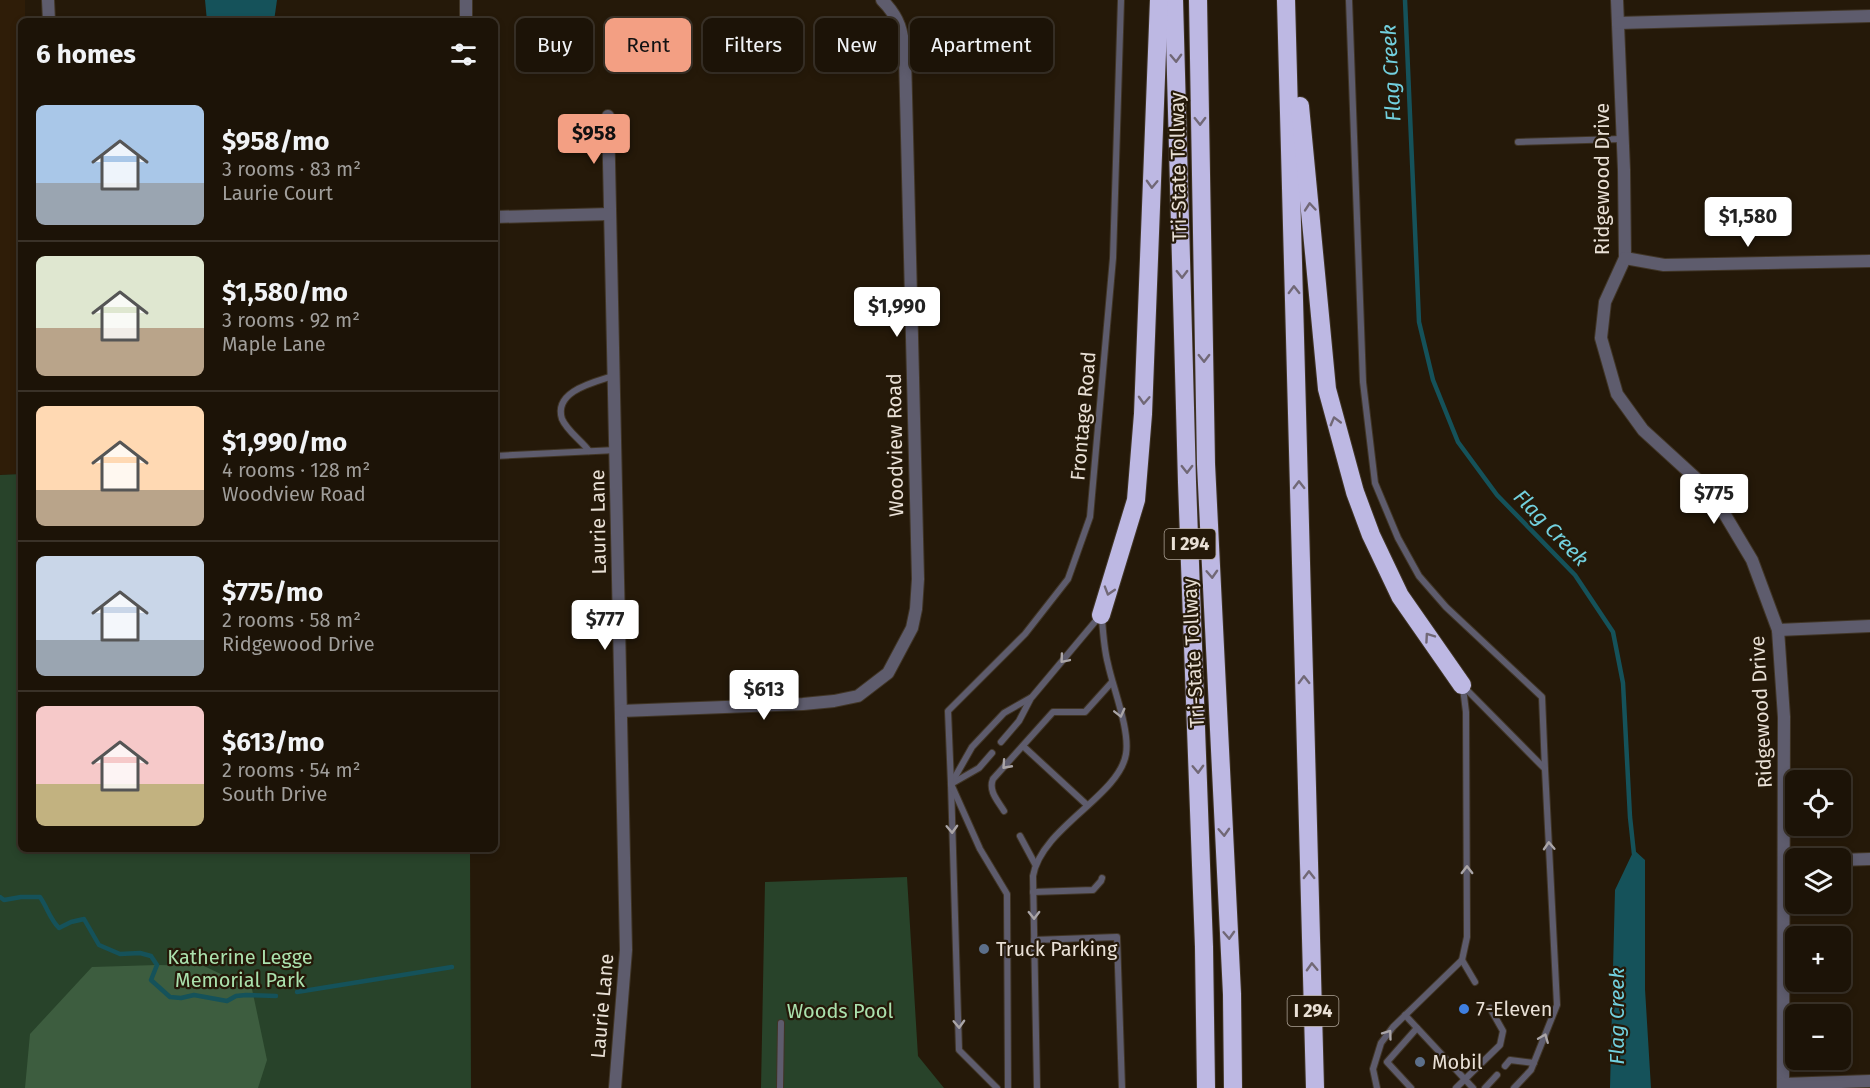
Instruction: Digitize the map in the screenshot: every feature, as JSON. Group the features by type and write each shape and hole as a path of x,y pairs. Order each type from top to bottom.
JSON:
{"highway":[{"path":"1101,615 1136,500 1144,402 1159,0"},
{"name":"Tri-State Tollway","path":"1174,0 1187,482 1204,935 1206,1088"},
{"name":"Tri-State Tollway","path":"1198,0 1206,464 1232,993 1233,1088"},
{"path":"1288,0 1326,389 1355,492 1371,535 1400,596 1462,685"},
{"name":"I 294","path":"1288,0 1315,1088"}],"street":[{"path":"48,0 49,18"},
{"path":"466,0 466,18"},
{"name":"Woodview Road","path":"621,711 834,701 858,696 888,673 912,628 918,579 905,56 903,34 896,13 882,0"},
{"name":"Ridgewood Drive","path":"1617,0 1625,258 1605,302 1601,338 1617,394 1642,430 1712,493 1752,560 1778,630 1789,848"},
{"path":"1618,23 1870,16"},
{"name":"Laurie Lane","path":"608,116 626,950 615,1088"},
{"path":"498,218 610,214"},
{"path":"1625,258 1664,265 1870,261"},
{"path":"1778,630 1870,626"},
{"path":"1851,860 1870,859"},
{"name":"Ridgewood Drive","path":"1783,1086 1788,914"},
{"path":"1783,1086 1870,1081"}],"lane":[{"name":"Frontage Road","path":"997,1088 959,1050 948,711 1025,634 1068,579 1090,517 1113,258 1121,0"},
{"path":"1349,0 1363,382 1375,483 1398,538 1419,576 1446,607 1542,698 1557,1005 1531,1070 1514,1088"},
{"path":"1518,142 1623,139"},
{"path":"589,451 562,419 562,402 567,395 614,375"},
{"path":"498,456 616,450"},
{"path":"1035,864 1043,852 1112,781 1126,755 1127,740 1107,661 1101,615"},
{"path":"1001,742 1019,721 1032,697 1101,615"},
{"path":"1004,811 993,793 991,784 993,778 1053,712 1085,712 1112,682"},
{"path":"1462,685 1545,769"},
{"path":"1377,1088 1373,1069 1379,1049 1393,1027 1462,960 1467,937 1466,712 1462,685"},
{"path":"951,784 972,747 1004,713 1032,697"},
{"path":"1023,746 1087,806"},
{"path":"951,784 979,768 992,753"},
{"path":"951,784 980,849 1007,894 1008,1088"},
{"path":"1020,836 1035,864 1036,1088"},
{"path":"1034,892 1093,890 1102,878"},
{"path":"1034,940 1118,937 1122,1088"},
{"path":"1462,960 1475,982"},
{"path":"1456,1088 1500,1045 1503,1031 1490,1008"},
{"path":"1405,1015 1432,1048 1473,1088"},
{"path":"780,1088 781,1023"},
{"path":"1411,1088 1387,1062 1417,1028"},
{"path":"1505,1066 1510,1060 1534,1063"},
{"path":"1402,1078 1408,1072"},
{"path":"1485,1088 1497,1075"}],"shaded area":[{"path":"0,0 25,0 25,18 18,18 18,474 0,475"}],"green space":[{"name":"Katherine Legge Memorial Park","path":"18,474 18,852 470,852 471,1088 0,1088 0,475"},
{"name":"Woods Pool","path":"907,877 918,1056 944,1088 761,1088 765,882"},
{"path":"204,966 252,989 267,1060 258,1088 25,1088 30,1034 92,967"}],"water":[{"path":"205,0 277,0 274,18 207,18"},
{"path":"1634,850 1645,860 1645,989 1651,1088 1610,1088 1615,890"}],"waterway":[{"name":"Flag Creek","path":"1405,0 1419,322 1433,380 1458,442 1497,495 1575,575 1613,632 1623,683 1634,854"},
{"path":"0,897 4,900 40,897 59,928 84,919 99,945 120,954 140,953 151,956 157,965 151,980 170,997 181,998 194,995 227,1001 236,996 276,996"},
{"path":"297,992 452,967"}],"place":[{"name":"Truck Parking","path":"984,949"},
{"name":"7-Eleven","path":"1464,1009"},
{"name":"Mobil","path":"1420,1062"}]}
